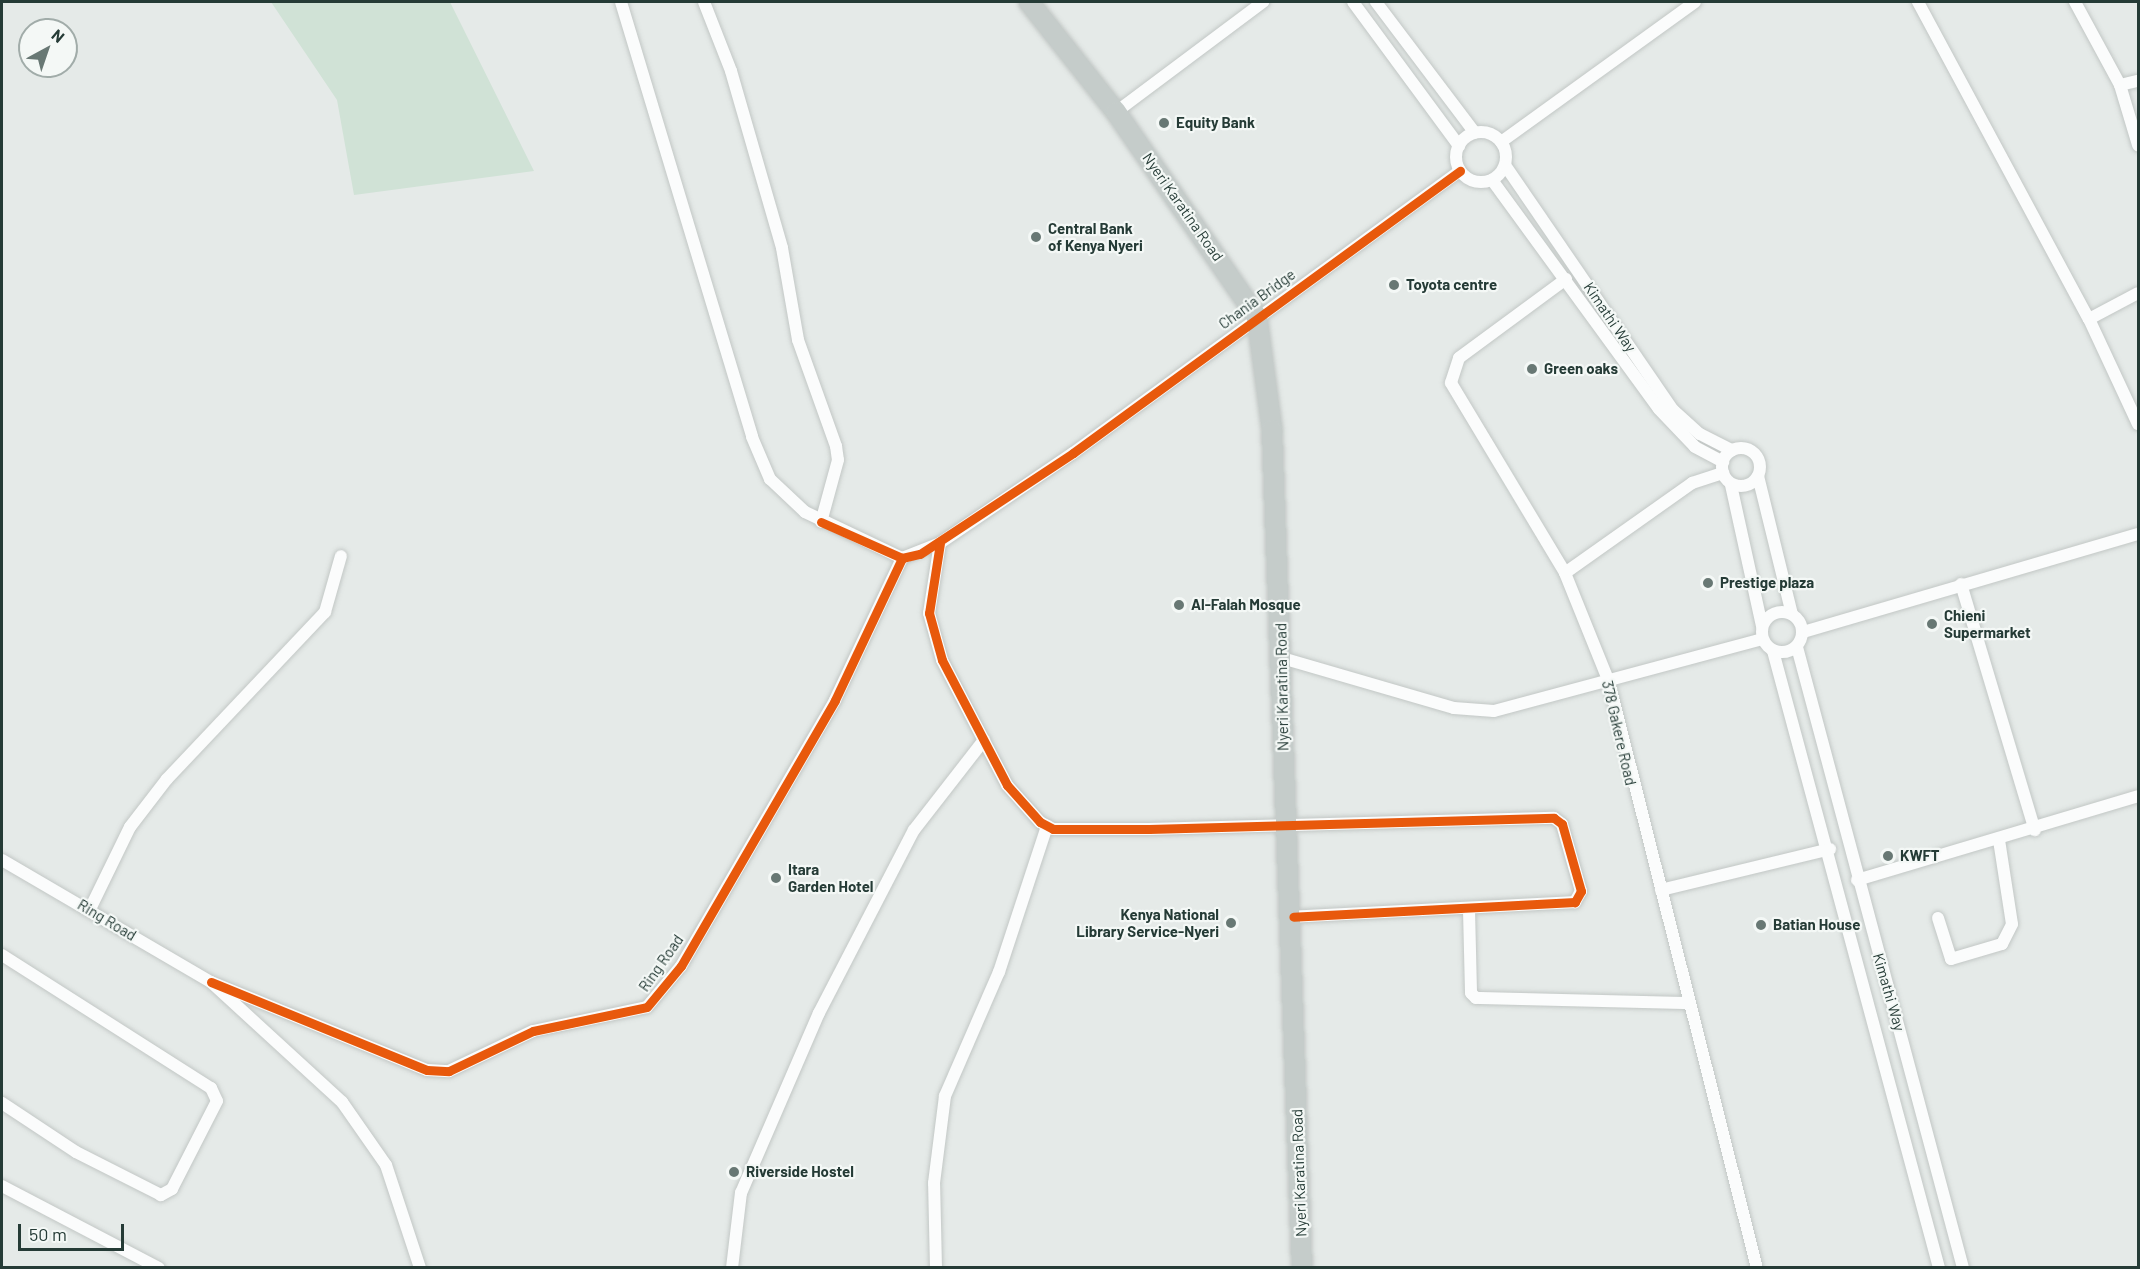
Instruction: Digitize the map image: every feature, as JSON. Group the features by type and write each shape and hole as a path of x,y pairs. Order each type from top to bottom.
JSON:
{"highway":[{"name":"Nyeri Karatina Road","path":"1029,2 1116,112 1257,317 1272,430 1282,658 1284,826 1293,917 1302,1268"}],"street":[{"path":"621,2 752,437 770,479 788,502 821,522 902,558"},
{"path":"704,2 731,71 782,248 798,340 836,446 838,460 821,522"},
{"path":"1116,112 1263,2"},
{"path":"1353,2 1459,146 1460,171 1478,182 1492,180 1505,165 1501,142"},
{"path":"1376,2 1475,133 1501,142"},
{"path":"1501,142 1695,2"},
{"path":"1918,2 2089,319 2138,420"},
{"path":"2075,2 2120,85 2139,145"},
{"path":"2120,85 2139,81"},
{"path":"1459,146 1475,133"},
{"name":"Kimathi Way","path":"1505,165 1673,410 1700,434 1732,450"},
{"name":"Chania Bridge","path":"902,558 940,543 1073,453 1460,171"},
{"name":"Kimathi Way","path":"1492,180 1673,425 1695,447 1723,467"},
{"name":"378 Gakere Road","path":"1566,279 1459,358 1450,383 1565,573 1609,682 1688,1003 1757,1268"},
{"path":"2089,319 2139,293"},
{"path":"1565,573 1692,483 1723,467 1732,450 1756,455 1758,476 1792,614 1803,632"},
{"path":"1723,467 1731,484 1763,639 1773,651 1797,647 1803,632"},
{"path":"1731,484 1743,486 1758,476"},
{"path":"1803,632 1961,584 2139,534"},
{"path":"940,543 929,613 942,660 1007,784 1047,826 1284,826 1559,820 1579,897 1469,910 1293,917"},
{"path":"90,909 130,827 167,779 325,612 341,556"},
{"name":"Ring Road","path":"2,860 90,909 212,982 427,1070 449,1071 532,1031 647,1007 681,966 835,700 902,558"},
{"path":"1961,584 2035,830"},
{"path":"1762,626 1771,615 1792,614"},
{"path":"1282,658 1471,711 1494,711 1763,639"},
{"name":"Kimathi Way","path":"1797,647 1857,880 1963,1268"},
{"name":"Kimathi Way","path":"1773,651 1830,849 1939,1268"},
{"path":"732,1268 741,1192 819,1012 914,830 984,740"},
{"path":"1857,880 2035,830 2139,796"},
{"path":"936,1268 935,1174 945,1096 999,972 1047,826"},
{"path":"1938,918 1951,959 2002,944 2012,924 1999,840"},
{"path":"1661,890 1830,849"},
{"path":"1469,910 1471,993 1476,999 1688,1003"},
{"path":"2,955 217,1096 172,1190 161,1195 76,1152 2,1103"},
{"name":"Ring Road","path":"212,982 367,1131 397,1190 420,1268"},
{"path":"2,1186 140,1264 159,1268"}],"green space":[{"path":"271,2 450,2 534,171 354,195 337,100"}],"cycle path":[{"path":"821,522 902,558 920,554 1073,453 1460,171"},
{"path":"940,543 929,613 942,660 1007,785 1040,822 1053,829 1149,829 1554,818 1562,824 1581,891 1575,902 1293,917"},
{"path":"211,982 427,1070 449,1071 533,1031 647,1007 681,966 835,700 902,558"}],"place":[{"name":"Equity Bank","path":"1164,123"},
{"name":"Central Bank of Kenya Nyeri","path":"1036,237"},
{"name":"Toyota centre","path":"1394,285"},
{"name":"Green oaks","path":"1532,369"},
{"name":"Prestige plaza","path":"1708,583"},
{"name":"Al-Falah Mosque","path":"1179,605"},
{"name":"Chieni Supermarket","path":"1932,624"},
{"name":"KWFT","path":"1888,856"},
{"name":"Itara Garden Hotel","path":"776,878"},
{"name":"Kenya National Library Service-Nyeri","path":"1231,923"},
{"name":"Batian House","path":"1761,925"},
{"name":"Riverside Hostel","path":"734,1172"}]}
